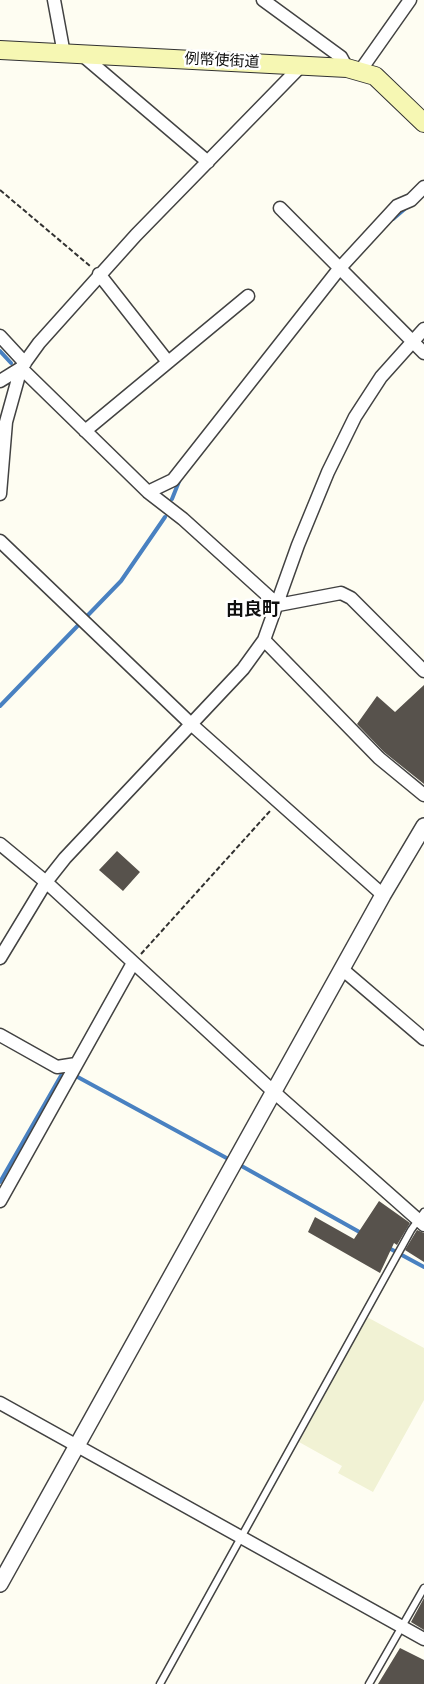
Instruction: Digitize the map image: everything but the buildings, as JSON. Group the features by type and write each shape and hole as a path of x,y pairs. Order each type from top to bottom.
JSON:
{"main road":[{"name":"例幣使街道","path":"0,50 354,69 375,76 424,123"}],"street":[{"path":"54,0 73,54 208,162"},
{"path":"263,0 341,57 354,69 410,0"},
{"path":"0,381 23,365 100,274 302,65"},
{"path":"148,492 173,480 339,269 397,206 411,200 424,187"},
{"path":"280,208 424,353"},
{"path":"100,274 168,362"},
{"path":"85,431 248,296"},
{"path":"0,958 46,882 82,838 243,669 264,640 298,545 324,481 355,417 381,377 412,340 424,329"},
{"path":"0,336 23,365 85,431 148,492 183,520 278,605"},
{"path":"0,494 6,422 23,365"},
{"path":"0,541 190,724 383,895"},
{"path":"278,605 341,594 351,598 424,671"},
{"path":"264,640 379,758 424,796"},
{"path":"0,1584 240,1156 383,895 424,826"},
{"path":"0,844 46,882 275,1093 422,1219"},
{"path":"0,1201 133,963"},
{"path":"342,969 424,1040"},
{"path":"0,1036 57,1067 76,1064"},
{"path":"0,1403 424,1639"}],"lane":[{"path":"160,1684 422,1219"},
{"path":"369,1684 424,1588"}],"path":[{"path":"0,190 100,274"},
{"path":"133,963 278,802"}],"green space":[{"path":"367,1317 424,1348 424,1400 373,1492 338,1473 342,1466 299,1442"}],"waterway":[{"path":"393,219 407,207"},
{"path":"0,351 11,363"},
{"path":"172,499 180,479"},
{"path":"0,706 121,581 165,517"},
{"path":"0,1182 62,1074 67,1074"},
{"path":"74,1075 232,1161"},
{"path":"238,1164 363,1234"},
{"path":"387,1247 424,1267"}],"district":[{"name":"由良町","path":"253,610"}]}
